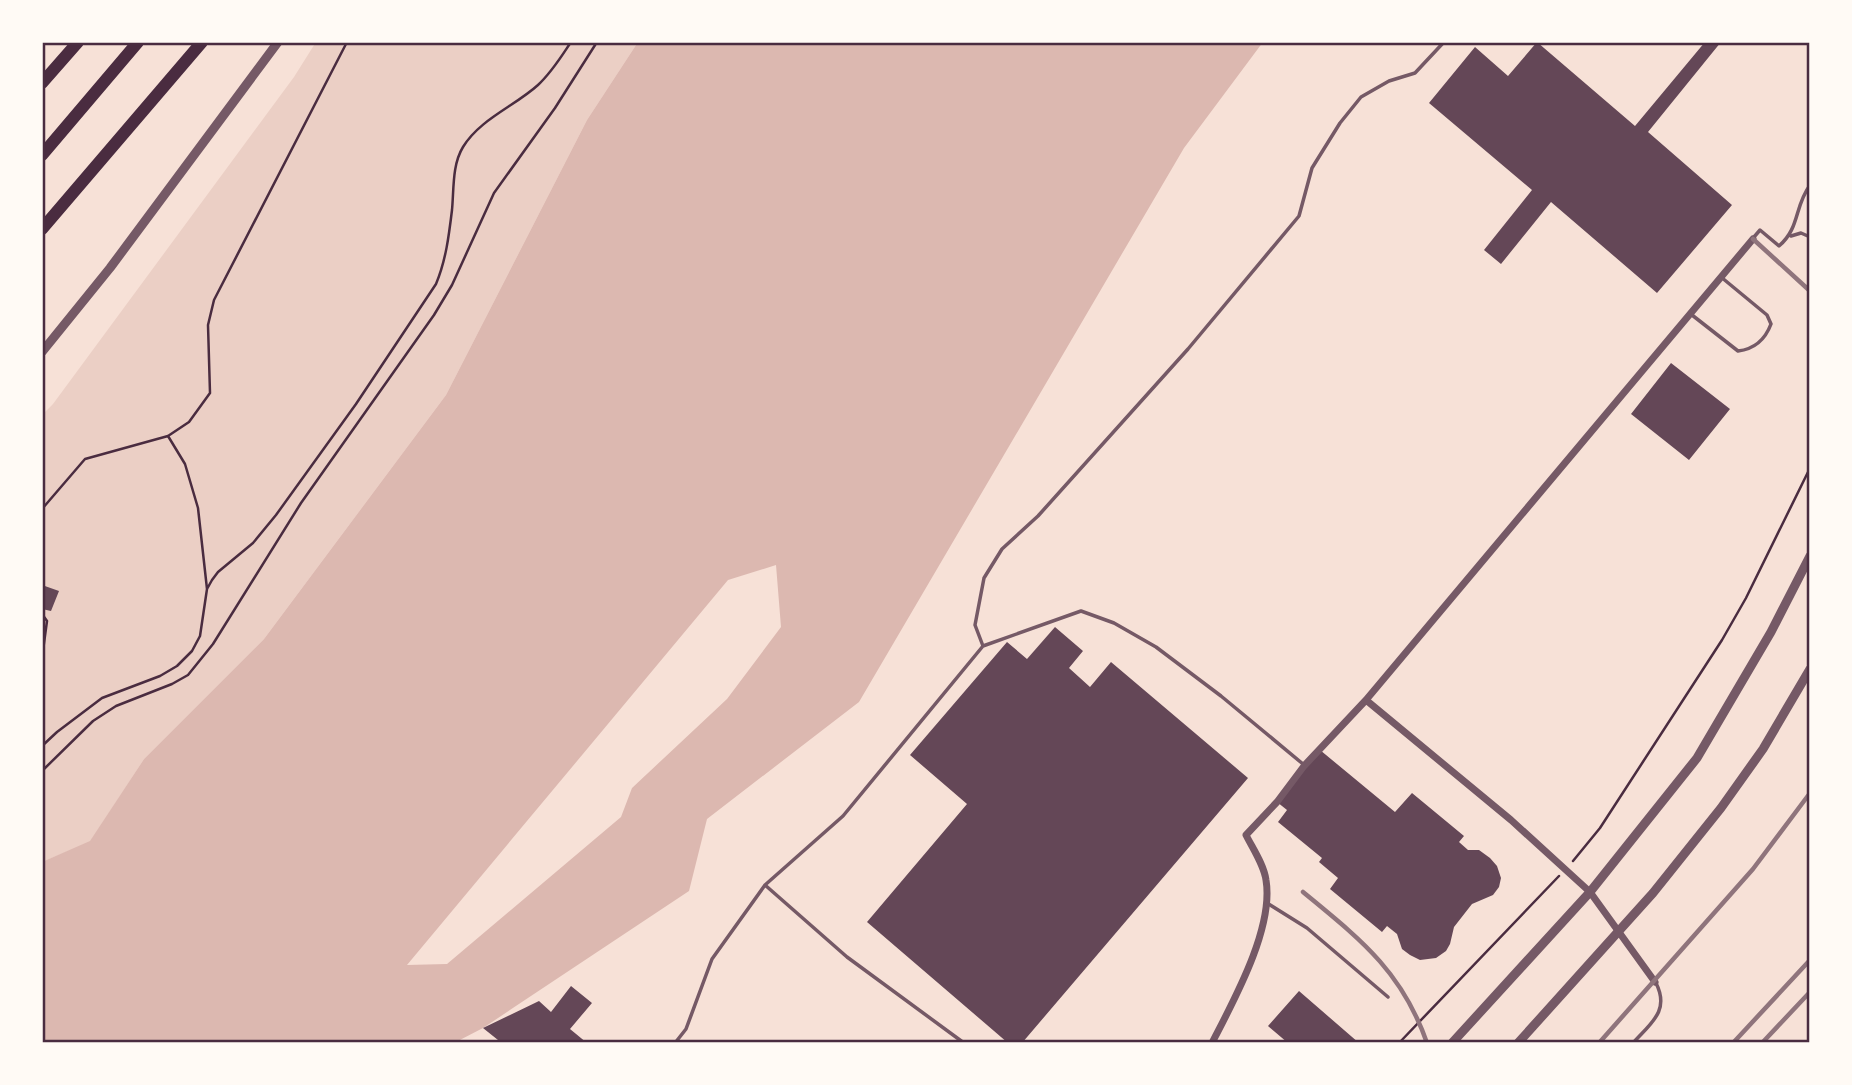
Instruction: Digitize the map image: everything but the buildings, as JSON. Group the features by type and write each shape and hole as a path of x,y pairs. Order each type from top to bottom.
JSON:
{"highway":[{"path":"42,83 78,42"},
{"path":"42,155 138,42"},
{"path":"42,229 202,42"}],"street":[{"path":"42,352 110,268 278,42"},
{"path":"1215,1042 1254,957 1268,903 1266,877 1246,835 1277,802 1304,766 1366,700 1753,239"},
{"path":"1452,1043 1590,892 1697,758 1771,632 1810,556"},
{"path":"1518,1043 1618,933 1721,808 1763,749 1810,669"},
{"path":"1366,700 1511,820 1590,892 1655,982"}],"lane":[{"path":"982,646 975,625 984,578 1002,549 1038,516 1188,349 1299,216 1312,168 1340,123 1362,97 1389,81 1415,73 1444,42"},
{"path":"1753,239 1760,230 1779,246 1789,237 1796,224 1797,209 1802,196 1810,185"},
{"path":"1789,237 1801,233 1810,237"},
{"path":"1690,314 1738,351 1748,350 1767,334 1771,324 1767,314 1721,277"},
{"path":"675,1043 686,1029 712,960 765,885 843,817 982,646 1081,611 1114,623 1167,655 1221,696 1304,766"},
{"path":"765,885 847,957 964,1043"},
{"path":"1268,903 1307,928 1388,997"},
{"path":"1633,1043 1660,1014 1662,996 1655,982"}],"path":[{"path":"42,509 85,459 168,436 190,422 210,393 208,325 214,300 347,42"},
{"path":"207,589 218,572 253,543 276,515 424,304 443,267 458,158 468,139 537,85 551,71 571,42"},
{"path":"42,771 93,721 116,706 188,675 213,644 302,503 434,315 452,285 494,193 555,108 597,42"},
{"path":"42,746 102,698 160,676 177,666 192,651 200,636 207,589 198,508 185,464 168,436"},
{"path":"1399,1043 1566,869 1600,828 1722,640 1746,598 1810,468"},
{"path":"42,614 47,621 42,657"}],"shaded area":[{"path":"316,42 638,42 587,120 446,395 264,639 144,759 90,842 42,862 42,415 53,404 294,77"},
{"path":"638,42 1263,42 1184,148 859,702 707,819 689,891 483,1028 454,1043 42,1043 42,862 90,841 144,759 264,639 446,395 587,120","holes":["776,565 781,627 727,699 632,788 621,817 447,964 407,965 728,580"]}],"railway":[{"path":"1753,239 1810,291"},
{"path":"1599,1043 1753,869 1810,793"},
{"path":"1303,892 1361,941 1392,976 1417,1018 1427,1043"},
{"path":"1733,1043 1810,960"},
{"path":"1762,1043 1810,992"}]}
